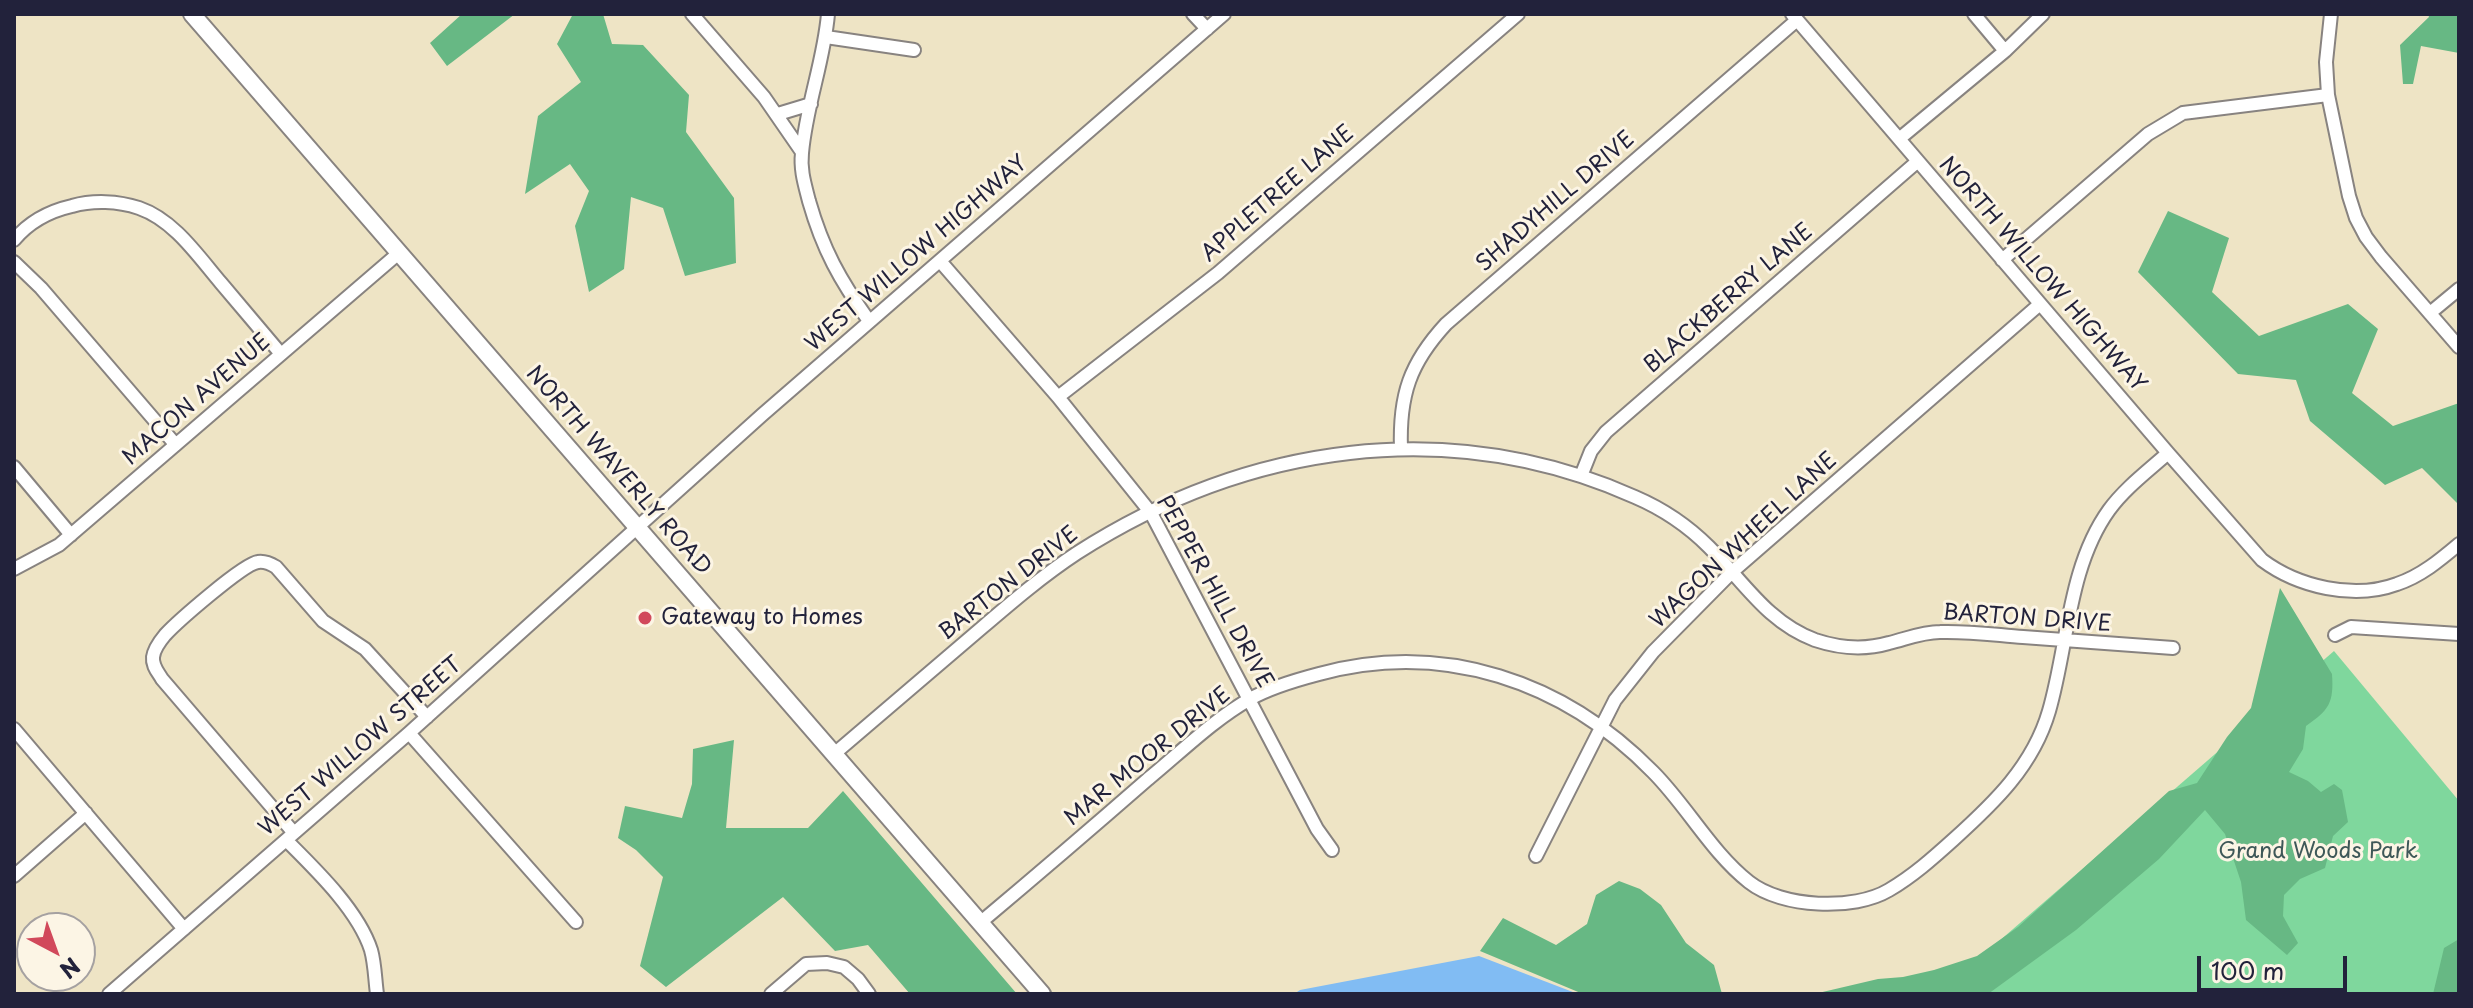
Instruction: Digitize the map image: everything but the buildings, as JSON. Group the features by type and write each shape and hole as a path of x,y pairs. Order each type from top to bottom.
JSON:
{"main road":[{"name":"NORTH WAVERLY ROAD","path":"192,14 1042,994"}],"street":[{"path":"692,14 778,114 802,152"},
{"path":"828,14 802,152 802,173 822,243 840,279 869,321"},
{"path":"1193,14 1207,29"},
{"name":"WEST WILLOW HIGHWAY","path":"638,527 869,321 1224,14"},
{"name":"APPLETREE LANE","path":"1058,397 1218,273 1518,14"},
{"path":"1974,14 2005,51"},
{"path":"1899,139 2005,51 2043,14"},
{"path":"2331,14 2326,62 2328,95 2356,218 2381,257 2459,347"},
{"name":"NORTH WILLOW HIGHWAY","path":"1795,17 2262,560 2280,573 2307,583 2362,591 2396,585 2418,575 2459,544"},
{"name":"SHADYHILL DRIVE","path":"1401,449 1403,399 1419,358 1431,341 1795,17"},
{"path":"826,37 914,50"},
{"path":"2002,260 2148,134 2183,113 2328,95"},
{"path":"778,114 811,104"},
{"name":"BLACKBERRY LANE","path":"1581,476 1591,451 1606,432 1918,161"},
{"path":"14,240 36,220 85,202 113,202 140,208 164,222 184,240 281,354"},
{"name":"MACON AVENUE","path":"14,569 59,545 400,252"},
{"name":"PEPPER HILL DRIVE","path":"940,261 1058,397 1151,513 1317,829 1332,850"},
{"path":"14,262 41,288 175,444"},
{"path":"2430,313 2459,289"},
{"name":"WAGON WHEEL LANE","path":"1536,856 1600,726 1623,689 1653,652 1732,572 2040,304"},
{"name":"BARTON DRIVE","path":"834,754 1047,574 1117,529 1190,494 1252,472 1322,455 1401,449 1456,451 1491,455 1581,476 1635,497 1676,519 1710,548 1777,620 1817,641 1839,646 1878,646 1924,633 1941,632 2173,648"},
{"name":"MAR MOOR DRIVE","path":"981,922 1203,733 1250,699 1305,677 1340,668 1395,661 1483,670 1559,700 1600,726 1651,770 1726,861 1751,884 1780,897 1824,903 1862,901 1884,893 1912,875 2015,779 2048,714 2084,561 2100,526 2116,502 2168,453"},
{"path":"14,467 71,535"},
{"name":"WEST WILLOW STREET","path":"109,994 409,733 638,527"},
{"path":"377,994 371,951 362,930 162,679 154,667 153,657 156,646 166,634 236,574 258,562 276,567 323,621 365,649 427,717"},
{"path":"2335,635 2351,627 2459,634"},
{"path":"14,729 184,929"},
{"path":"409,733 576,922"},
{"path":"14,876 86,813"},
{"path":"771,994 806,964 827,963 844,967 869,994"}],"green space":[{"path":"462,14 515,14 447,66 430,43"},
{"path":"573,14 603,14 612,44 643,45 689,95 686,132 734,198 736,263 685,276 663,208 631,197 624,269 589,292 575,226 589,191 570,164 525,194 538,116 581,82 557,44"},
{"path":"2428,14 2459,14 2459,53 2421,46 2413,84 2403,84 2400,45 2429,17"},
{"path":"2168,211 2229,238 2212,292 2259,336 2348,304 2378,329 2352,393 2393,426 2459,403 2459,505 2422,468 2385,485 2310,421 2296,380 2238,374 2138,272"},
{"path":"2280,588 2332,674 2331,699 2320,715 2306,726 2303,749 2289,772 2308,781 2321,792 2334,784 2342,790 2348,822 2333,836 2325,868 2300,879 2284,895 2283,916 2298,943 2287,955 2246,920 2241,882 2225,834 2205,810 2159,859 2076,930 1988,994 1814,994 1934,970 1977,956 2018,927 2169,791 2197,783 2227,737 2251,708"},
{"name":"Grand Woods Park","path":"2334,651 2459,801 2459,994 1938,994"},
{"path":"734,740 726,828 808,828 843,791 1017,994 910,994 868,945 835,951 783,897 666,987 640,966 663,877 636,850 618,838 625,806 682,818 692,784 693,749"},
{"path":"1619,881 1640,889 1661,905 1686,943 1714,965 1722,994 1583,994 1480,951 1503,918 1556,945 1587,924 1596,895"},
{"path":"2459,939 2459,994 2433,994 2444,948"}],"water":[{"path":"1479,956 1578,994 1294,994 1300,990"}],"place":[{"name":"Gateway to Homes","path":"645,618"}]}
